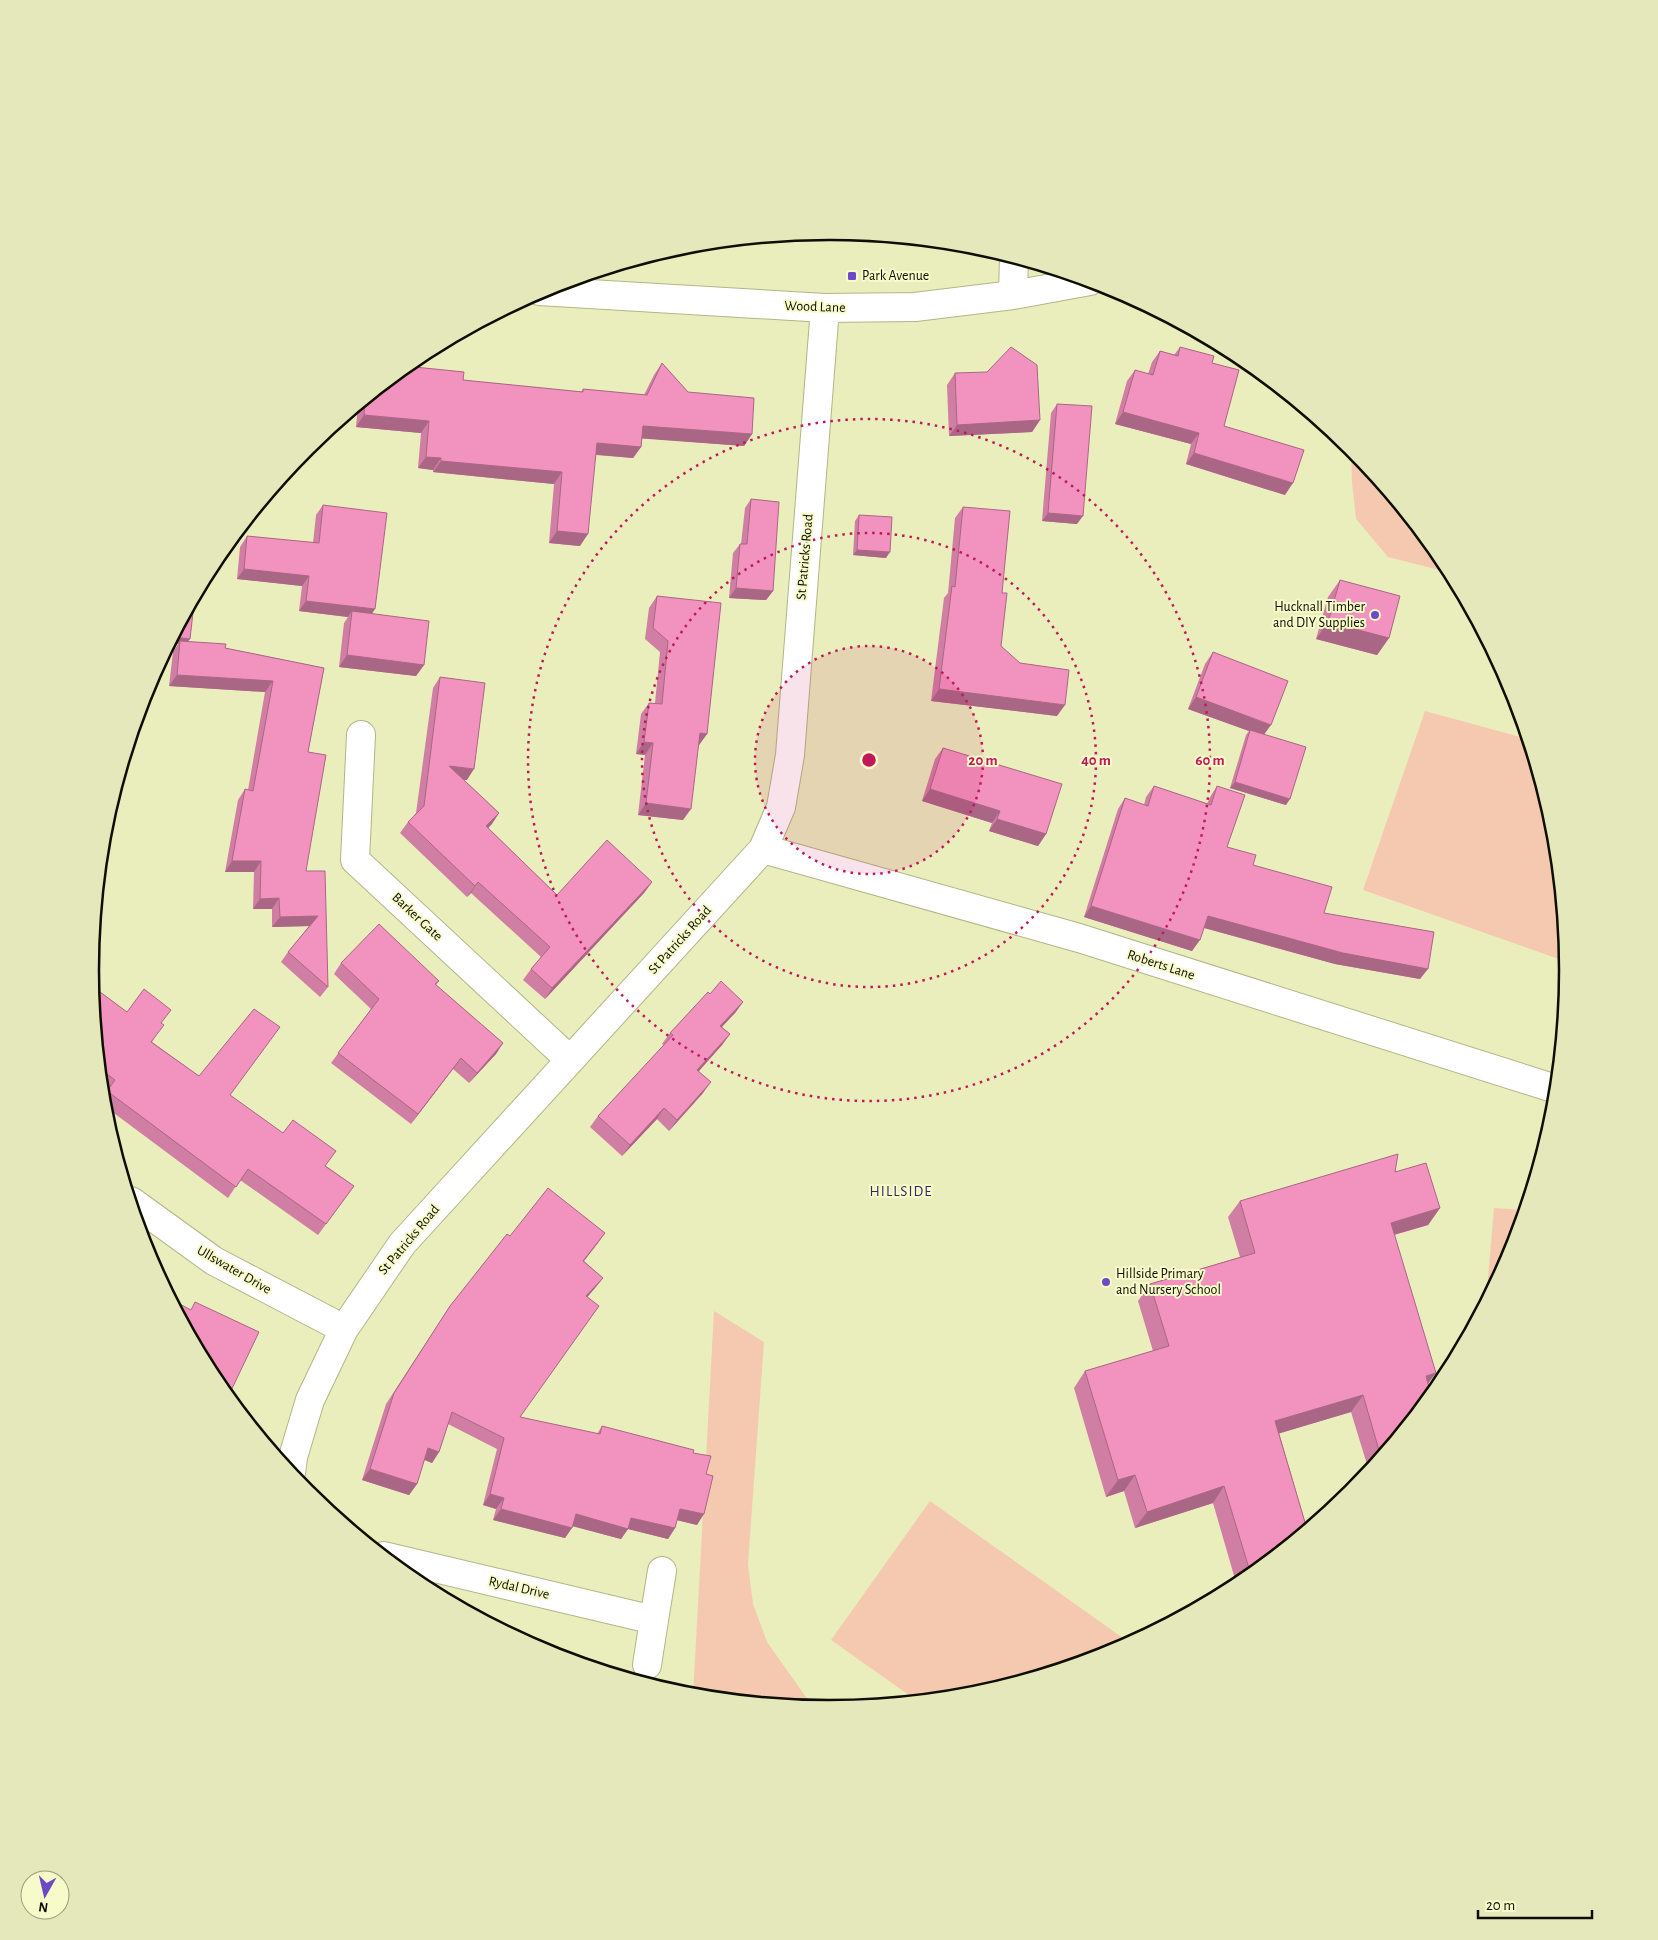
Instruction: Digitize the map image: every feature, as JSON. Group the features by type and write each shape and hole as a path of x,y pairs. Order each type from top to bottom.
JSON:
{"street":[{"path":"1013,295 1014,264"},
{"name":"Wood Lane","path":"558,292 825,308 915,307 1013,295 1076,283"},
{"name":"St Patricks Road","path":"292,1463 310,1400 344,1329 402,1244 763,849 781,807 790,755 825,308"},
{"name":"Barker Gate","path":"361,735 355,860 570,1060"},
{"name":"Roberts Lane","path":"763,849 1079,938 1549,1088"},
{"name":"Ullswater Drive","path":"139,1206 214,1261 344,1329"},
{"name":"Rydal Drive","path":"399,1559 654,1620"},
{"path":"647,1665 662,1571"}],"shaded area":[{"path":"1351,461 1408,525 1440,570 1388,557 1356,519"},
{"path":"1425,711 1521,737 1534,781 1545,828 1558,922 1559,959 1363,890"},
{"path":"1494,1208 1518,1210 1504,1249 1487,1286"},
{"path":"714,1311 764,1342 748,1564 753,1604 767,1642 808,1700 734,1694 693,1687"},
{"path":"930,1501 1123,1638 1064,1661 1018,1675 971,1686 910,1696 831,1640"}],"building":[{"path":"1011,347 1037,365 1040,420 957,425 955,373 987,372"},
{"path":"1180,347 1214,356 1212,363 1239,370 1224,426 1304,450 1293,483 1194,453 1199,433 1123,412 1135,370 1153,375 1160,351 1178,356"},
{"path":"662,363 688,392 754,398 752,434 643,426 641,447 597,443 588,534 557,531 562,472 441,461 441,458 426,457 429,421 364,415 364,407 417,367 464,372 463,380 583,392 583,389 647,395"},
{"path":"1057,404 1092,406 1083,516 1048,513"},
{"path":"751,499 779,502 773,591 736,588 740,544 747,544"},
{"path":"323,505 387,513 375,609 306,601 309,576 244,569 247,536 319,543"},
{"path":"963,507 1010,511 1002,593 1007,593 1001,646 1020,663 1069,670 1065,705 939,689 952,586 955,587"},
{"path":"859,515 892,517 890,552 857,550"},
{"path":"1340,580 1400,596 1389,638 1328,622"},
{"path":"657,596 721,603 707,734 700,733 691,809 646,803 653,743 644,742 649,703 662,704 668,641 653,628"},
{"path":"352,611 429,621 424,665 347,655"},
{"path":"193,612 190,639 179,638"},
{"path":"180,641 226,644 225,648 324,668 308,752 326,755 306,871 325,871 328,987 288,952 318,916 280,917 279,898 260,899 261,861 232,861 245,789 253,791 273,681 177,675"},
{"path":"1213,652 1288,681 1271,725 1196,697"},
{"path":"440,677 485,683 474,769 449,766 499,813 486,826 557,895 607,840 652,882 552,988 531,969 550,947 478,882 475,886 408,822 424,806"},
{"path":"1250,730 1306,747 1290,799 1235,782"},
{"path":"943,748 1062,784 1046,834 997,819 1000,811 930,789"},
{"path":"1154,786 1211,805 1217,786 1245,795 1227,847 1256,855 1253,865 1332,887 1324,913 1434,932 1428,969 1343,953 1208,916 1200,940 1091,906 1125,798 1148,806"},
{"path":"379,924 439,981 435,984 503,1043 477,1073 461,1058 418,1114 338,1053 379,999 341,963"},
{"path":"721,981 743,1002 720,1026 730,1034 697,1070 711,1082 677,1120 664,1108 630,1145 598,1116 673,1035 670,1033 708,992 710,994"},
{"path":"144,989 171,1010 161,1023 164,1025 151,1042 199,1076 254,1009 280,1027 230,1095 283,1133 293,1120 336,1151 325,1166 354,1186 326,1224 248,1169 236,1187 110,1093 109,1088 115,1080 106,1074 100,1018 99,992 127,1012"},
{"path":"1398,1154 1395,1172 1426,1163 1440,1208 1391,1223 1436,1373 1426,1376 1429,1386 1379,1450 1363,1395 1275,1421 1305,1523 1249,1567 1224,1486 1147,1512 1135,1475 1118,1480 1085,1371 1169,1346 1150,1284 1255,1253 1240,1201"},
{"path":"548,1188 605,1233 583,1261 603,1278 586,1296 599,1306 520,1417 600,1434 602,1426 694,1450 693,1453 711,1456 706,1474 713,1476 704,1514 680,1509 675,1528 631,1518 628,1529 576,1514 572,1528 501,1509 504,1498 490,1494 504,1438 452,1412 439,1452 428,1448 417,1484 370,1469 394,1393 450,1306 507,1234 510,1236"},
{"path":"195,1302 259,1332 232,1389 180,1304 191,1310"}],"place":[{"name":"Park Avenue","path":"852,276"},
{"name":"Hucknall Timber and DIY Supplies","path":"1375,615"},
{"name":"Hillside Primary and Nursery School","path":"1106,1282"}],"district":[{"name":"HILLSIDE","path":"901,1191"}]}
